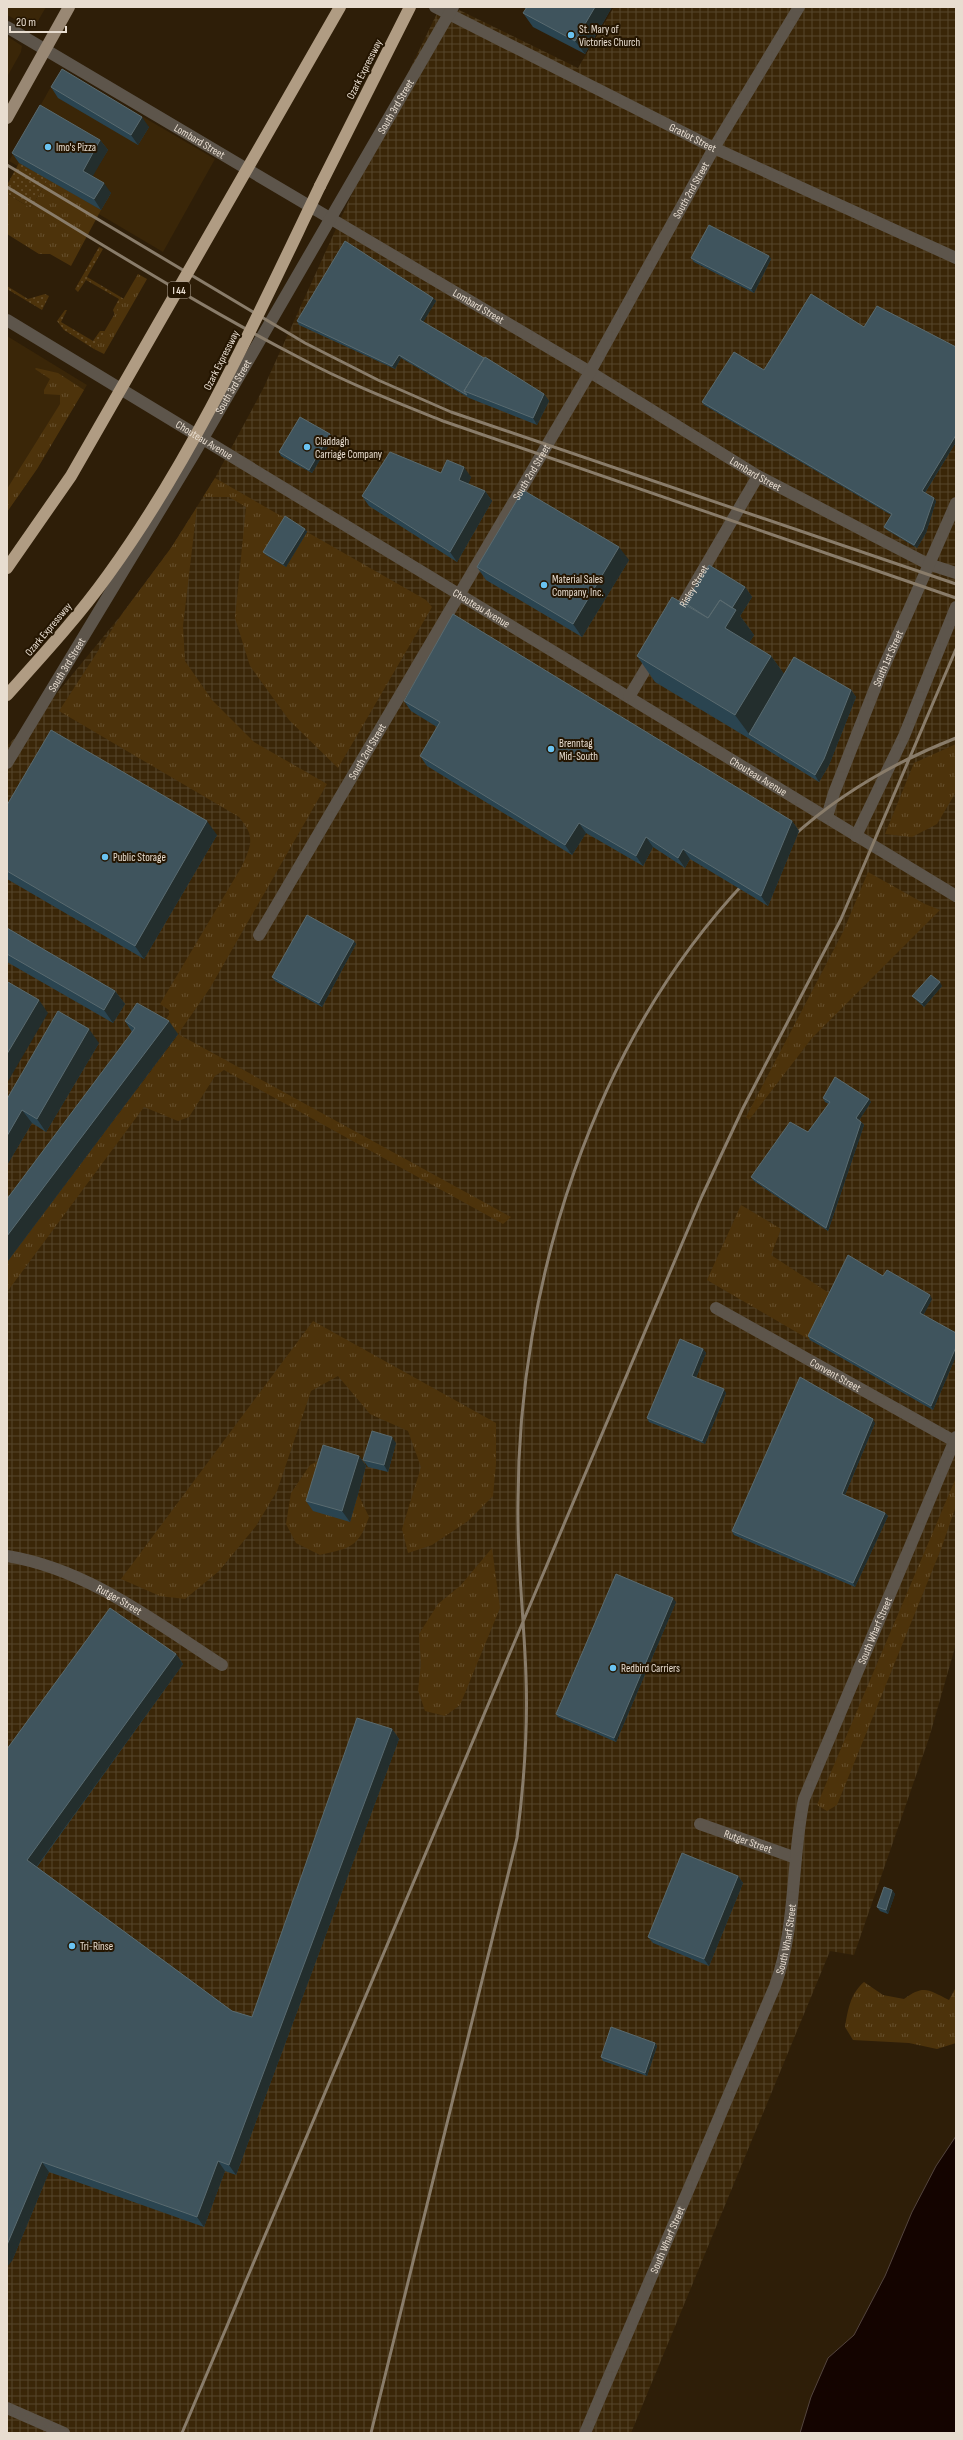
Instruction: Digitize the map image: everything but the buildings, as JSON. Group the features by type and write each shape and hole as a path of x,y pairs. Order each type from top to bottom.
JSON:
{"highway":[{"name":"I 44","path":"7,568 71,476 340,7"},
{"name":"Ozark Expressway","path":"7,695 69,625 108,576 182,462 234,365 320,186 410,7"}],"main road":[{"path":"7,118 69,7"}],"street":[{"name":"Gratiot Street","path":"435,7 451,10 714,148 956,258"},
{"name":"South 2nd Street","path":"259,935 590,372 714,148 800,7"},
{"name":"South 3rd Street","path":"7,763 202,439 451,10"},
{"name":"Lombard Street","path":"7,27 590,372 758,476 928,564 956,573"},
{"name":"Chouteau Avenue","path":"7,320 956,896"},
{"name":"Risley Street","path":"668,630 758,476"},
{"name":"South 1st Street","path":"827,818 834,793 879,678 956,503"},
{"path":"856,836 904,736 956,607"},
{"path":"629,697 660,644"},
{"name":"Convent Street","path":"716,1308 955,1439"},
{"name":"South Wharf Street","path":"585,2433 776,1986 785,1958 790,1932 798,1826 804,1799 955,1439"},
{"name":"Rutger Street","path":"7,1556 39,1563 110,1593 222,1665"},
{"name":"Rutger Street","path":"700,1824 796,1858"},
{"path":"7,2408 64,2433"}],"shaded area":[{"path":"7,7 46,7 35,26 30,27 7,15"},
{"path":"440,7 453,7 578,68 614,7 956,7 956,1644 929,1738 854,1955 830,1951 631,2433 7,2433 7,746 53,698 122,614 171,548 215,478 263,389 392,106"},
{"path":"7,36 22,46 21,52 7,77"},
{"path":"63,70 215,159 163,252 9,161 57,76"},
{"path":"7,336 87,385 37,469 7,512"},
{"path":"956,2136 956,2433 800,2433 811,2397 828,2358 854,2335 885,2276 912,2212 936,2166"}],"green space":[{"path":"19,163 48,179 31,208 7,194 7,185"},
{"path":"48,179 101,210 71,266 50,254 39,254 7,234 7,194 31,208"},
{"path":"99,247 103,249 87,277 124,299 115,315 113,310 119,299 86,280 78,292 75,289"},
{"path":"138,274 147,279 104,354 94,349"},
{"path":"7,286 28,299 45,294 49,296 42,310 7,289"},
{"path":"65,310 67,310 61,322 93,341 100,331 105,331 94,349 64,330 57,321"},
{"path":"35,369 58,373 84,390 37,469 7,512 7,489 60,404 60,395 44,394 44,390 50,379"},
{"path":"215,478 288,520 266,555 286,567 307,532 426,600 432,607 338,768 289,720 250,666 235,618 246,507 229,497 203,497"},
{"path":"197,507 183,626 185,661 212,700 254,742 327,784 210,988 178,1034 511,1217 503,1224 224,1070 215,1076 189,1117 178,1121 144,1107 7,1292 7,1262 178,1035 161,1025 169,1015 169,1010 160,1004 242,866 250,846 250,835 239,817 59,711 122,614 171,548"},
{"path":"956,744 956,792 937,824 912,837 885,834 914,763"},
{"path":"868,872 925,904 940,910 812,1038 749,1120 746,1117 843,932"},
{"path":"741,1205 781,1229 771,1255 832,1295 810,1340 707,1280"},
{"path":"313,1321 496,1423 496,1464 493,1496 468,1521 432,1545 408,1553 402,1529 421,1467 408,1431 370,1414 338,1376 311,1391 277,1491 256,1526 219,1571 185,1599 160,1596 121,1579"},
{"path":"330,1455 349,1521 358,1494 369,1517 361,1535 352,1545 320,1555 296,1543 286,1524 291,1493 310,1465"},
{"path":"955,1480 956,1506 941,1549 837,1805 827,1811 817,1805"},
{"path":"492,1548 500,1608 460,1705 445,1716 425,1711 418,1690 421,1664 419,1634 438,1604 461,1585"},
{"path":"956,1981 956,2043 937,2049 909,2043 853,2040 845,2027 853,1997 864,1982 883,1995 904,1999 917,1991 926,1990 949,2000 955,1989"}],"railway":[{"path":"7,165 305,343 378,380 451,412 956,584"},
{"path":"7,187 153,276 264,339 319,368 372,392 443,421 956,598"},
{"path":"182,2433 702,1196 743,1108 841,919 956,649"},
{"path":"791,838 828,807 869,780 912,757 956,738"},
{"path":"371,2433 517,1838 522,1798 526,1737 526,1676 518,1525 522,1420 532,1336 550,1252 575,1170 607,1091 646,1015 692,945 746,881"}],"place":[{"name":"St. Mary of Victories Church","path":"571,35"},
{"name":"Imo's Pizza","path":"48,147"},
{"name":"Claddagh Carriage Company","path":"307,447"},
{"name":"Material Sales Company, Inc.","path":"544,585"},
{"name":"Brenntag Mid-South","path":"551,749"},
{"name":"Public Storage","path":"105,857"},
{"name":"Redbird Carriers","path":"613,1668"},
{"name":"Tri-Rinse","path":"72,1946"}]}
